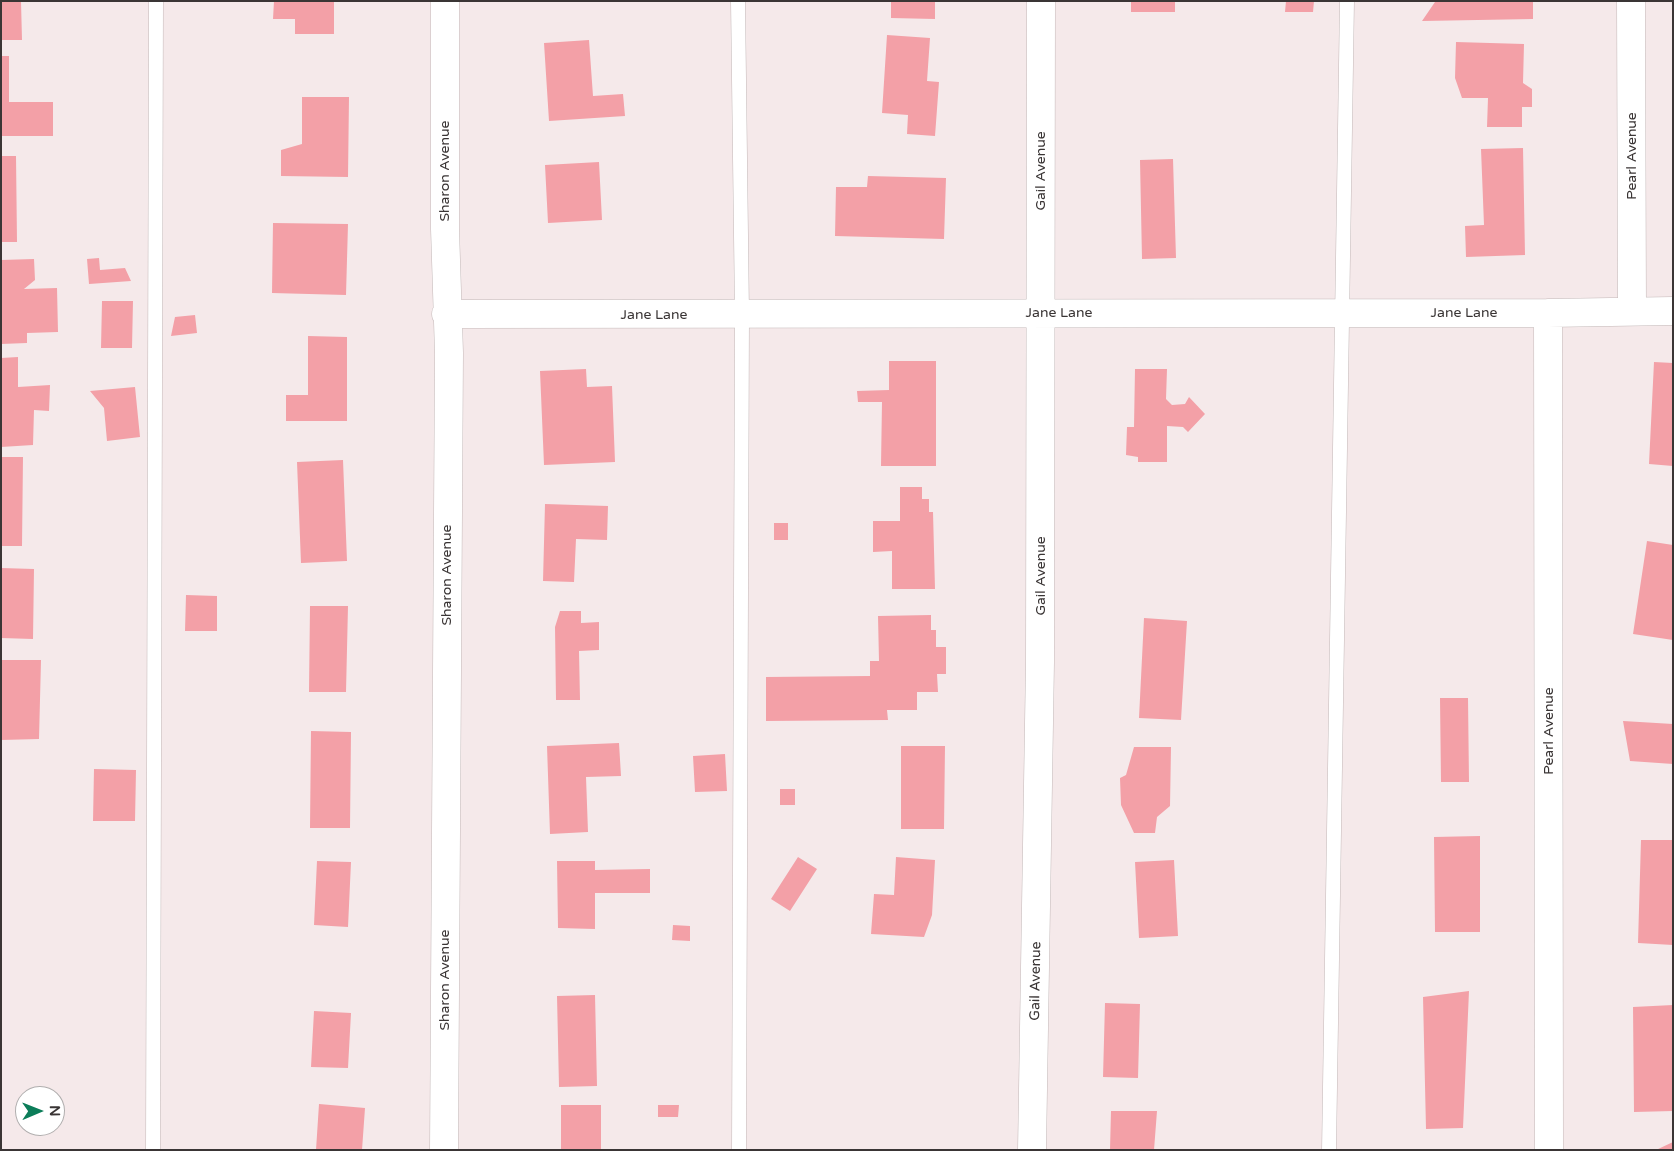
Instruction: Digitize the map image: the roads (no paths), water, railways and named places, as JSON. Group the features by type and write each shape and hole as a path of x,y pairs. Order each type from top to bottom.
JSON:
{"street":[{"name":"Sharon Avenue","path":"444,1150 448,363 446,314 445,1"},
{"name":"Gail Avenue","path":"1032,1150 1040,662 1041,1"},
{"name":"Pearl Avenue","path":"1631,1 1632,311"},
{"name":"Jane Lane","path":"446,314 1548,313 1673,311"},
{"name":"Pearl Avenue","path":"1548,313 1549,1150"}],"lane":[{"path":"153,1150 156,1"},
{"path":"738,1 742,314 739,1150"},
{"path":"1328,1150 1347,1"}]}
